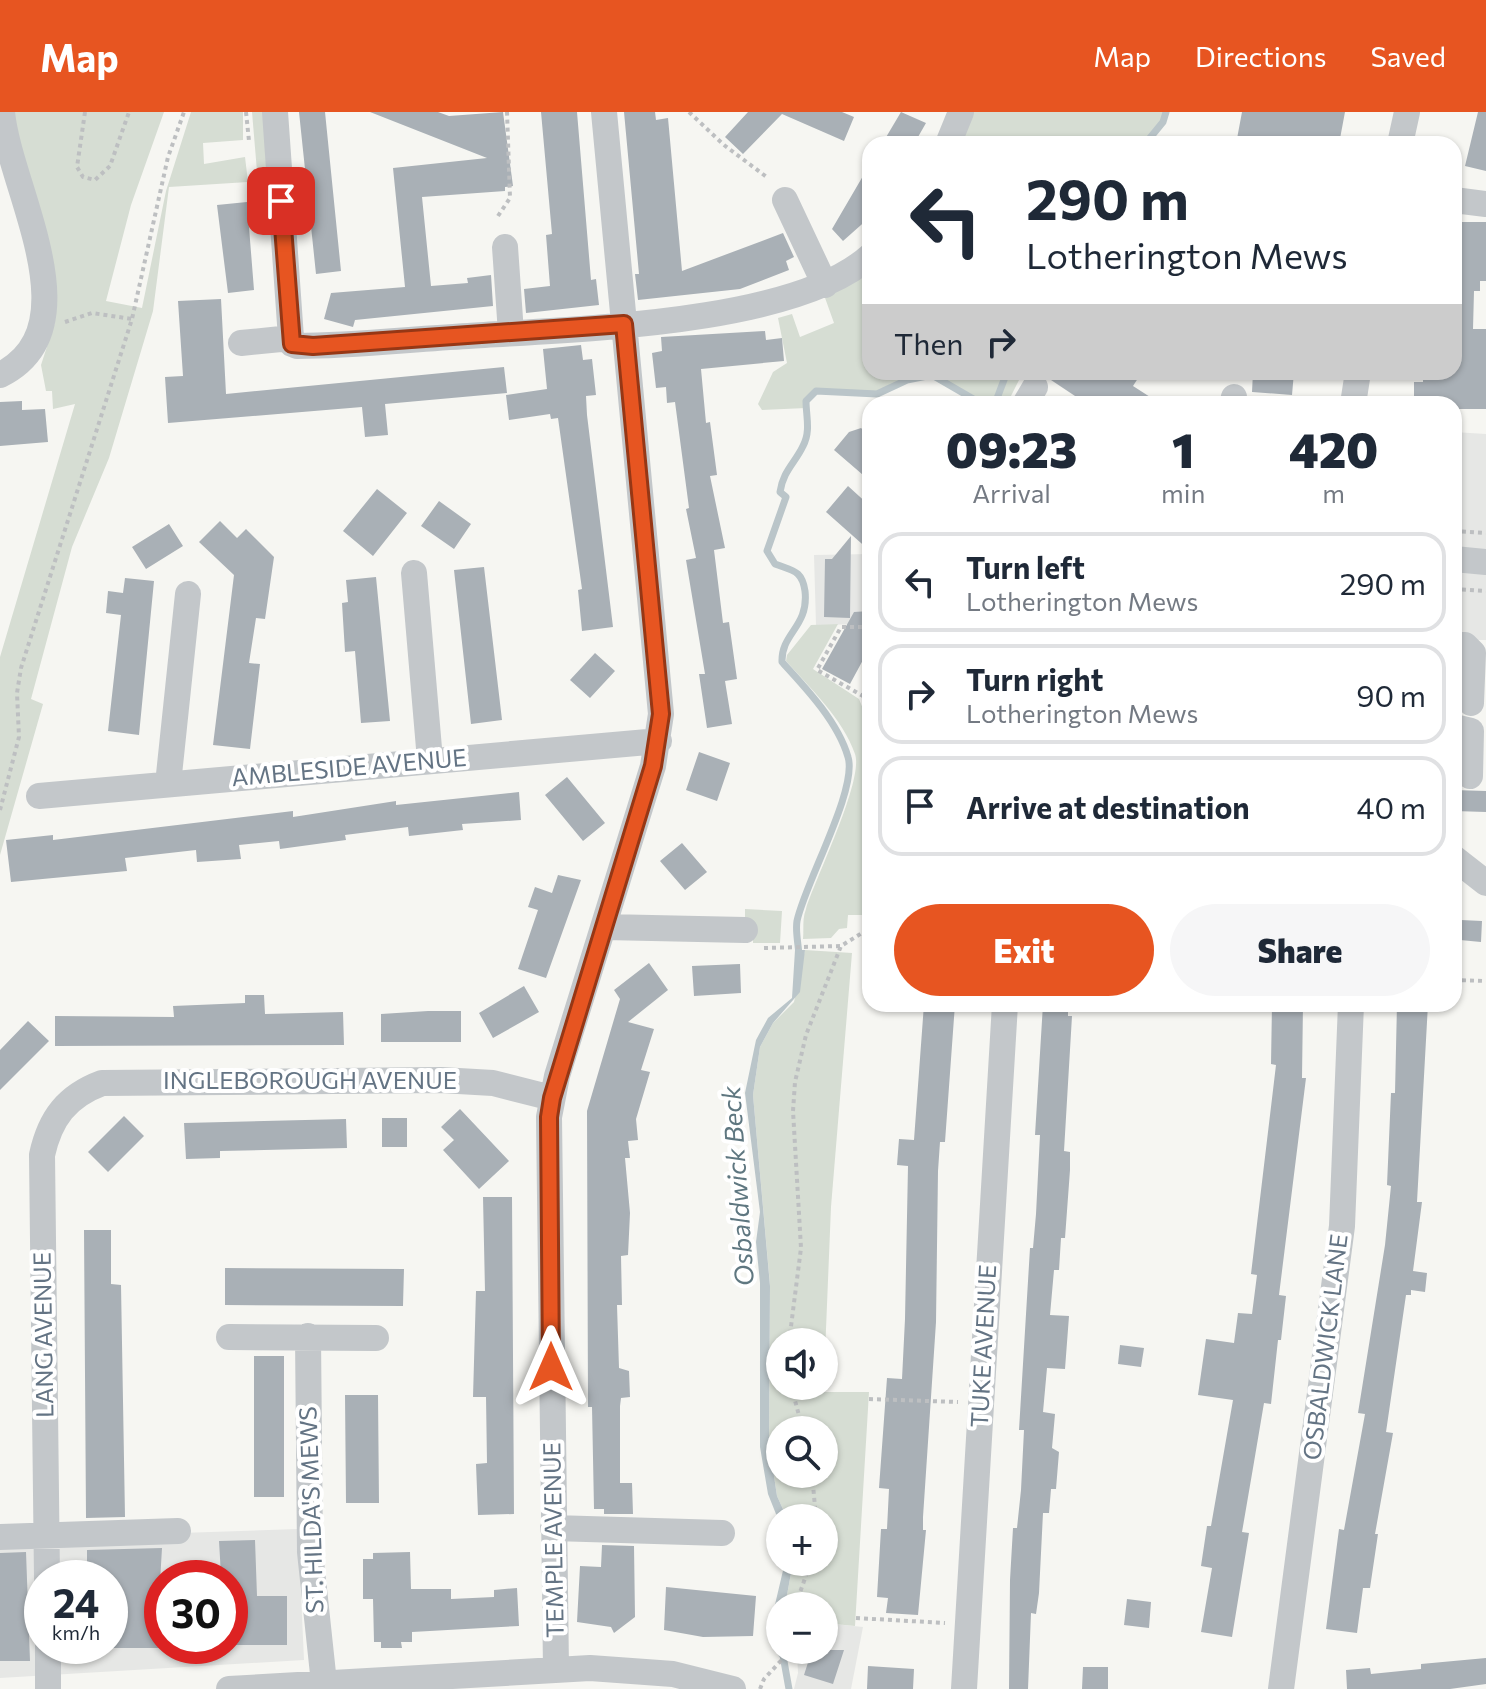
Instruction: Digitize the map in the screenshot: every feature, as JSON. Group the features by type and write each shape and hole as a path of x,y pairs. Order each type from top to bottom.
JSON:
{"street":[{"path":"275,112 292,344 313,346 511,333 624,324 739,309 782,300 825,285 862,261"},
{"name":"TEMPLE AVENUE","path":"556,1669 549,1133 552,1098 659,741 661,714 604,112"},
{"path":"951,136 961,112"},
{"path":"1402,136 1407,112"},
{"path":"0,375 13,369 34,349 42,331 46,305 41,268 2,123"},
{"path":"785,200 825,285"},
{"path":"1462,201 1486,204"},
{"path":"505,247 511,333"},
{"path":"241,343 291,338"},
{"path":"1462,560 1486,562"},
{"path":"414,573 430,760"},
{"path":"168,784 188,594"},
{"path":"1462,645 1473,653 1471,703"},
{"path":"1462,729 1471,731 1470,776"},
{"name":"AMBLESIDE AVENUE","path":"39,796 659,741"},
{"path":"1462,864 1486,883"},
{"path":"605,927 745,930"},
{"name":"TUKE AVENUE","path":"964,1689 1004,1012"},
{"name":"OSBALDWICK LANE","path":"1281,1689 1342,1226 1351,1012"},
{"name":"INGLEBOROUGH AVENUE","path":"70,1100 102,1083 425,1080 474,1080 552,1098"},
{"name":"LANG AVENUE","path":"47,1560 42,1155 46,1135 57,1114 70,1100"},
{"name":"ST. HILDA'S MEWS","path":"308,1336 310,1552 321,1685"},
{"path":"229,1337 376,1338"},
{"path":"553,1528 722,1533"},
{"path":"0,1537 178,1531"},
{"path":"48,1664 48,1689"},
{"path":"229,1689 556,1669 673,1674 733,1689"}],"path":[{"path":"85,112 77,167 83,177 95,180 110,166 129,112"},
{"path":"0,810 19,737 17,693 21,668 132,319 168,157 184,112"},
{"path":"498,216 510,198 507,112"},
{"path":"689,112 724,145 768,178"},
{"path":"42,331 92,313 132,319"},
{"path":"1462,532 1486,533"},
{"path":"1462,590 1486,591"},
{"path":"862,627 841,627 817,670 862,695"},
{"path":"781,947 841,946 862,933"},
{"path":"791,1328 801,1248 793,1111 795,1082 806,1035 841,946"},
{"path":"1462,980 1486,981"},
{"path":"869,1399 980,1403"},
{"path":"856,1618 967,1624"},
{"path":"760,1689 777,1664"}],"shaded area":[{"path":"10,112 164,112 131,205 106,301 142,308 166,191 191,112 243,112 243,140 203,143 204,164 245,157 248,182 169,187 153,311 109,458 72,547 31,699 43,704 0,855 0,657 75,404 53,409 52,391 46,391 41,365 55,322 56,301"},
{"path":"252,112 268,112 272,205 266,210 260,207"},
{"path":"971,112 1166,112 1163,122 1152,136 964,136"},
{"path":"862,270 862,380 907,380 877,394 816,391 806,400 806,408 762,410 758,404 773,372 787,363 778,318 792,314 800,337 834,323 824,295"},
{"path":"941,380 1019,380 1011,396 969,396"},
{"path":"1462,432 1486,434 1486,640 1462,640"},
{"path":"862,554 862,624 816,625 814,555"},
{"path":"838,624 813,669 859,699 862,706 862,915 848,915 847,928 839,929 831,938 803,939 805,913 846,806 856,767 855,754 843,728 786,661 787,655 811,625"},
{"path":"745,909 782,911 780,943 753,943 753,920 745,919"},
{"path":"795,950 805,950 800,992 773,1023 760,1047 753,1095 770,1286 770,1328 766,1328 766,1400 769,1400 769,1416 766,1416 766,1482 760,1447 760,1283 756,1242 760,1212 745,1093 756,1040 768,1018 792,998"},
{"path":"805,950 852,953 831,1207 826,1328 770,1328 770,1285 753,1095 760,1047 773,1023 794,1002"},
{"path":"838,1392 869,1392 855,1626 838,1624 838,1592 788,1592 790,1576 838,1576 838,1504 781,1504 776,1488 838,1488 838,1416 769,1416 769,1400 838,1400"},
{"path":"767,1488 776,1488 781,1504 772,1504"},
{"path":"298,1529 304,1660 248,1663 248,1560 144,1560 144,1664 236,1664 0,1678 0,1539"},
{"path":"782,1576 790,1576 788,1592 778,1592"},
{"path":"838,1624 863,1627 851,1689 794,1689 798,1664 838,1664"}],"building":[{"path":"299,112 325,112 341,271 316,274"},
{"path":"370,112 438,112 449,116 503,112 513,186 505,187 505,191 422,197 431,286 468,283 467,278 491,275 493,306 355,320 353,327 324,319 331,293 405,287 393,168 487,158"},
{"path":"541,112 577,112 591,280 596,279 599,305 526,313 524,289 550,286 546,235 552,234"},
{"path":"624,112 655,112 656,120 668,118 682,271 783,233 794,257 786,261 789,270 740,289 638,300 635,274 639,274"},
{"path":"748,112 842,112 854,117 844,141 782,114 743,154 725,137"},
{"path":"901,112 926,123 919,136 887,136"},
{"path":"1242,112 1345,112 1340,136 1238,136"},
{"path":"1478,112 1486,112 1486,171 1465,166"},
{"path":"862,178 862,224 843,241 832,229"},
{"path":"247,202 254,290 228,293 217,205"},
{"path":"1462,222 1486,222 1486,281 1480,281 1480,291 1474,291 1473,329 1486,329 1486,409 1462,409 1462,396 1414,396 1414,382 1462,380"},
{"path":"221,299 226,394 504,367 507,393 385,404 388,435 365,437 362,407 168,423 165,377 183,376 178,301"},
{"path":"765,331 766,340 782,338 784,361 701,369 706,423 710,422 717,475 710,476 725,548 714,550 723,623 729,622 737,679 725,681 732,724 707,728 699,674 705,674 686,560 696,558 686,509 689,508 675,402 667,403 666,387 656,388 652,353 662,351 661,337"},
{"path":"581,345 583,360 592,359 596,395 586,396 587,415 613,627 582,631 578,590 582,589 558,418 551,419 550,414 509,420 506,395 547,389 543,349"},
{"path":"1051,380 1137,380 1133,386 1149,396 1075,396"},
{"path":"1253,380 1293,380 1292,395 1252,392"},
{"path":"22,401 22,410 45,409 48,442 0,446 0,402"},
{"path":"862,429 862,474 834,450 849,432"},
{"path":"848,486 862,499 862,544 826,512"},
{"path":"377,489 407,513 373,556 343,531"},
{"path":"439,501 471,524 454,549 421,526"},
{"path":"220,521 237,538 246,529 274,557 265,619 256,618 249,663 260,664 250,749 213,745 234,575 199,542"},
{"path":"169,524 183,546 146,569 132,547"},
{"path":"851,536 850,618 824,617 825,559 832,559"},
{"path":"484,567 502,720 471,724 454,570"},
{"path":"376,577 390,721 361,723 355,651 345,652 342,603 348,602 346,580"},
{"path":"125,578 154,581 139,735 108,731 121,615 106,613 108,591 123,593"},
{"path":"854,612 862,612 862,662 850,684 822,669"},
{"path":"595,653 615,671 590,698 570,680"},
{"path":"699,752 730,763 717,801 686,790"},
{"path":"567,777 605,823 583,841 545,795"},
{"path":"1462,790 1486,791 1486,812 1462,811"},
{"path":"519,792 521,820 462,824 463,830 409,836 408,827 345,835 346,840 280,849 279,841 239,845 241,859 197,862 196,850 125,858 127,871 11,882 6,840 53,835 53,840 293,811 293,817 396,801 396,805"},
{"path":"682,843 707,872 685,890 660,861"},
{"path":"558,875 581,880 546,978 518,969 538,910 528,907 535,887 552,893"},
{"path":"1462,920 1482,921 1481,942 1462,940"},
{"path":"649,963 668,990 628,1022 654,1029 641,1070 650,1072 636,1119 638,1140 628,1141 630,1158 625,1158 630,1213 628,1255 621,1256 622,1305 617,1305 619,1368 629,1371 630,1397 621,1398 620,1406 620,1483 632,1483 633,1514 604,1514 604,1509 594,1509 592,1407 588,1407 587,1111 620,999 614,990"},
{"path":"740,964 741,993 694,996 692,966"},
{"path":"524,986 539,1012 493,1038 479,1013"},
{"path":"245,995 264,995 265,1014 343,1012 344,1045 55,1046 55,1016 174,1017 173,1006 245,1003"},
{"path":"461,1011 461,1042 381,1042 381,1014"},
{"path":"923,1012 954,1012 945,1142 940,1142 938,1171 936,1322 923,1517 923,1530 926,1530 918,1615 886,1613 888,1598 877,1597 881,1529 887,1529 889,1489 879,1488 887,1378 902,1379 905,1319 908,1166 897,1165 899,1139 914,1140"},
{"path":"1043,1012 1068,1012 1068,1016 1072,1016 1064,1151 1070,1152 1070,1170 1065,1238 1061,1238 1059,1270 1054,1270 1050,1315 1069,1316 1065,1369 1047,1368 1043,1412 1055,1414 1052,1448 1059,1452 1056,1489 1051,1489 1049,1513 1043,1513 1039,1593 1036,1614 1031,1613 1028,1689 1009,1689 1010,1580 1013,1528 1017,1528 1021,1490 1024,1430 1019,1430 1040,1135 1035,1135"},
{"path":"1272,1012 1303,1012 1302,1078 1306,1078 1279,1295 1286,1296 1271,1404 1264,1403 1242,1532 1249,1533 1232,1637 1201,1632 1212,1568 1201,1566 1233,1400 1198,1395 1206,1339 1234,1343 1238,1313 1252,1314 1257,1275 1251,1274 1276,1065 1271,1064"},
{"path":"1397,1012 1428,1012 1417,1202 1422,1202 1413,1271 1427,1273 1425,1292 1411,1290 1411,1295 1406,1295 1386,1432 1393,1433 1375,1534 1378,1534 1370,1588 1363,1588 1357,1633 1326,1629 1339,1529 1344,1530 1365,1414 1358,1413 1385,1245 1391,1186 1387,1185 1391,1093 1395,1093"},
{"path":"28,1021 49,1041 0,1090 0,1050"},
{"path":"460,1109 509,1161 479,1189 443,1150 454,1140 441,1127"},
{"path":"124,1116 144,1136 108,1172 88,1152"},
{"path":"382,1118 407,1118 407,1147 382,1147"},
{"path":"346,1119 347,1148 220,1151 220,1158 186,1159 184,1123"},
{"path":"483,1197 512,1197 514,1514 478,1515 476,1464 487,1463 486,1397 473,1397 476,1291 485,1291"},
{"path":"84,1230 111,1230 111,1284 121,1285 125,1517 86,1518"},
{"path":"225,1268 404,1269 403,1306 225,1305"},
{"path":"1120,1345 1144,1348 1141,1367 1118,1364"},
{"path":"254,1356 284,1356 284,1497 254,1497"},
{"path":"345,1395 378,1395 379,1503 346,1503"},
{"path":"255,1540 257,1596 287,1596 287,1645 248,1645 248,1560 220,1560 219,1541"},
{"path":"602,1545 634,1546 635,1617 614,1633 611,1627 577,1622 580,1566 601,1567"},
{"path":"162,1548 161,1560 144,1560 144,1648 128,1648 128,1560 87,1560 87,1550"},
{"path":"26,1552 24,1661 0,1661 0,1553"},
{"path":"410,1552 411,1589 451,1589 451,1599 494,1597 494,1590 517,1588 519,1626 412,1632 412,1642 401,1642 402,1648 381,1648 381,1642 374,1642 373,1599 363,1599 363,1559 373,1559 373,1553"},
{"path":"666,1587 756,1596 753,1636 703,1637 664,1630"},
{"path":"1127,1599 1151,1602 1149,1628 1124,1625"},
{"path":"838,1650 844,1650 833,1684 804,1675 808,1664 838,1664"},
{"path":"1486,1658 1486,1684 1450,1689 1347,1689 1346,1670 1370,1668 1371,1674 1421,1669 1421,1664"},
{"path":"868,1666 914,1669 913,1689 867,1689"},
{"path":"1083,1667 1108,1667 1108,1689 1082,1689"}],"waterway":[{"name":"Osbaldwick Beck","path":"1152,136 1163,122 1166,112"},
{"name":"Osbaldwick Beck","path":"799,958 797,921 845,791 848,757 837,731 820,706 782,662 786,644 803,613 805,591 799,575 775,564 767,551 786,497 780,492 786,473 805,440 806,401 816,391 877,394 907,380"},
{"name":"Osbaldwick Beck","path":"941,380 968,396"},
{"name":"Osbaldwick Beck","path":"998,396 1004,380"},
{"name":"Osbaldwick Beck","path":"785,1664 789,1689"}],"route":[{"path":"281,201 292,344 297,346 624,324 661,714 653,766 552,1098 549,1117 551,1367"}]}
